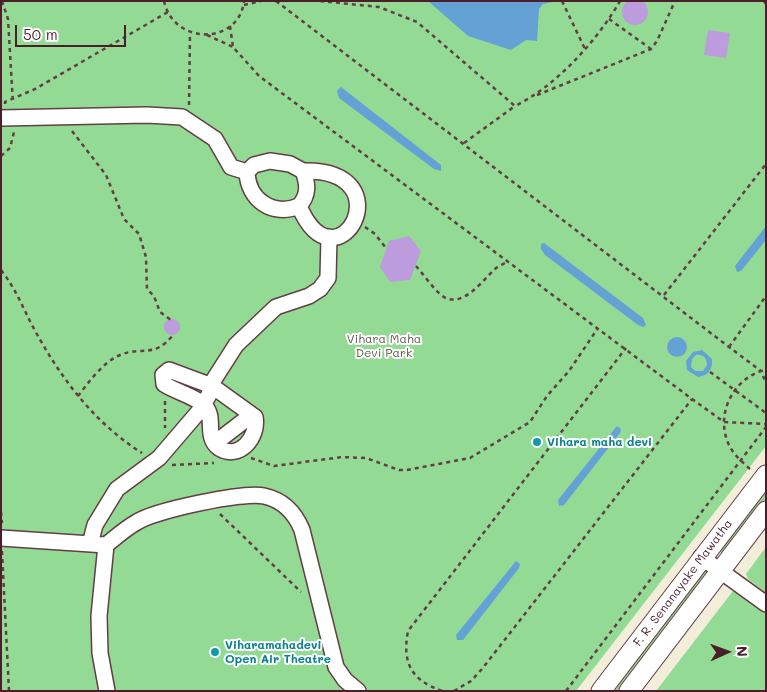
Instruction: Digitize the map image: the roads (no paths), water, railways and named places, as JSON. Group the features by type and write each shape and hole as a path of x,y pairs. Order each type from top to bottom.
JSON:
{"main road":[{"name":"F. R. Senanayake Mawatha","path":"601,691 701,557 764,477"},
{"name":"F. R. Senanayake Mawatha","path":"629,691 719,570 766,511"}],"lane":[{"path":"6,118 147,115 182,117 216,139 231,166 247,172"},
{"path":"247,172 254,166 270,161 290,164 303,171 327,172 336,175 352,188 357,199 356,221 345,235 329,237 321,235 299,206"},
{"path":"247,172 249,189 260,202 285,210 299,206 307,190 307,181 303,171"},
{"path":"90,544 95,525 117,489 160,455 204,404 212,386 236,345 262,318 276,307 309,296 320,289 328,278 329,237"},
{"path":"169,370 212,386 255,418 257,424 244,448 236,453 225,451 214,444 211,438 209,411 204,404 164,384 163,375 169,370"},
{"path":"214,444 245,420 255,418"},
{"path":"2,538 106,545 138,521 174,508 208,503 241,495 264,496 283,504 295,515 302,530 320,610 336,667 345,680 358,691"},
{"path":"106,545 99,616 100,653 107,691"},
{"path":"701,557 766,604"}],"water":[{"path":"428,1 557,1 543,4 539,9 537,41 526,40 511,50 468,36"},
{"path":"341,87 441,165 441,171 434,169 339,98 337,91"},
{"path":"766,226 766,240 741,271 737,272 735,266"},
{"path":"544,243 643,318 646,325 643,327 638,325 545,255 541,249 541,244"},
{"path":"673,337 681,337 687,343 687,351 681,357 673,357 667,351 667,343"},
{"path":"702,350 712,359 711,369 707,374 698,377 687,370 686,361 693,352","holes":["698,355 703,356 706,360 707,365 703,371 695,371 691,367 692,359"]},
{"path":"617,426 621,429 620,433 564,505 559,506 558,500"},
{"path":"516,561 520,564 519,568 463,640 457,640 456,635"}],"place":[{"name":"Vihara maha devi","path":"537,442"},
{"name":"Viharamahadevi Open Air Theatre","path":"215,652"}],"park label":[{"name":"Vihara Maha Devi Park","path":"384,346"}]}
